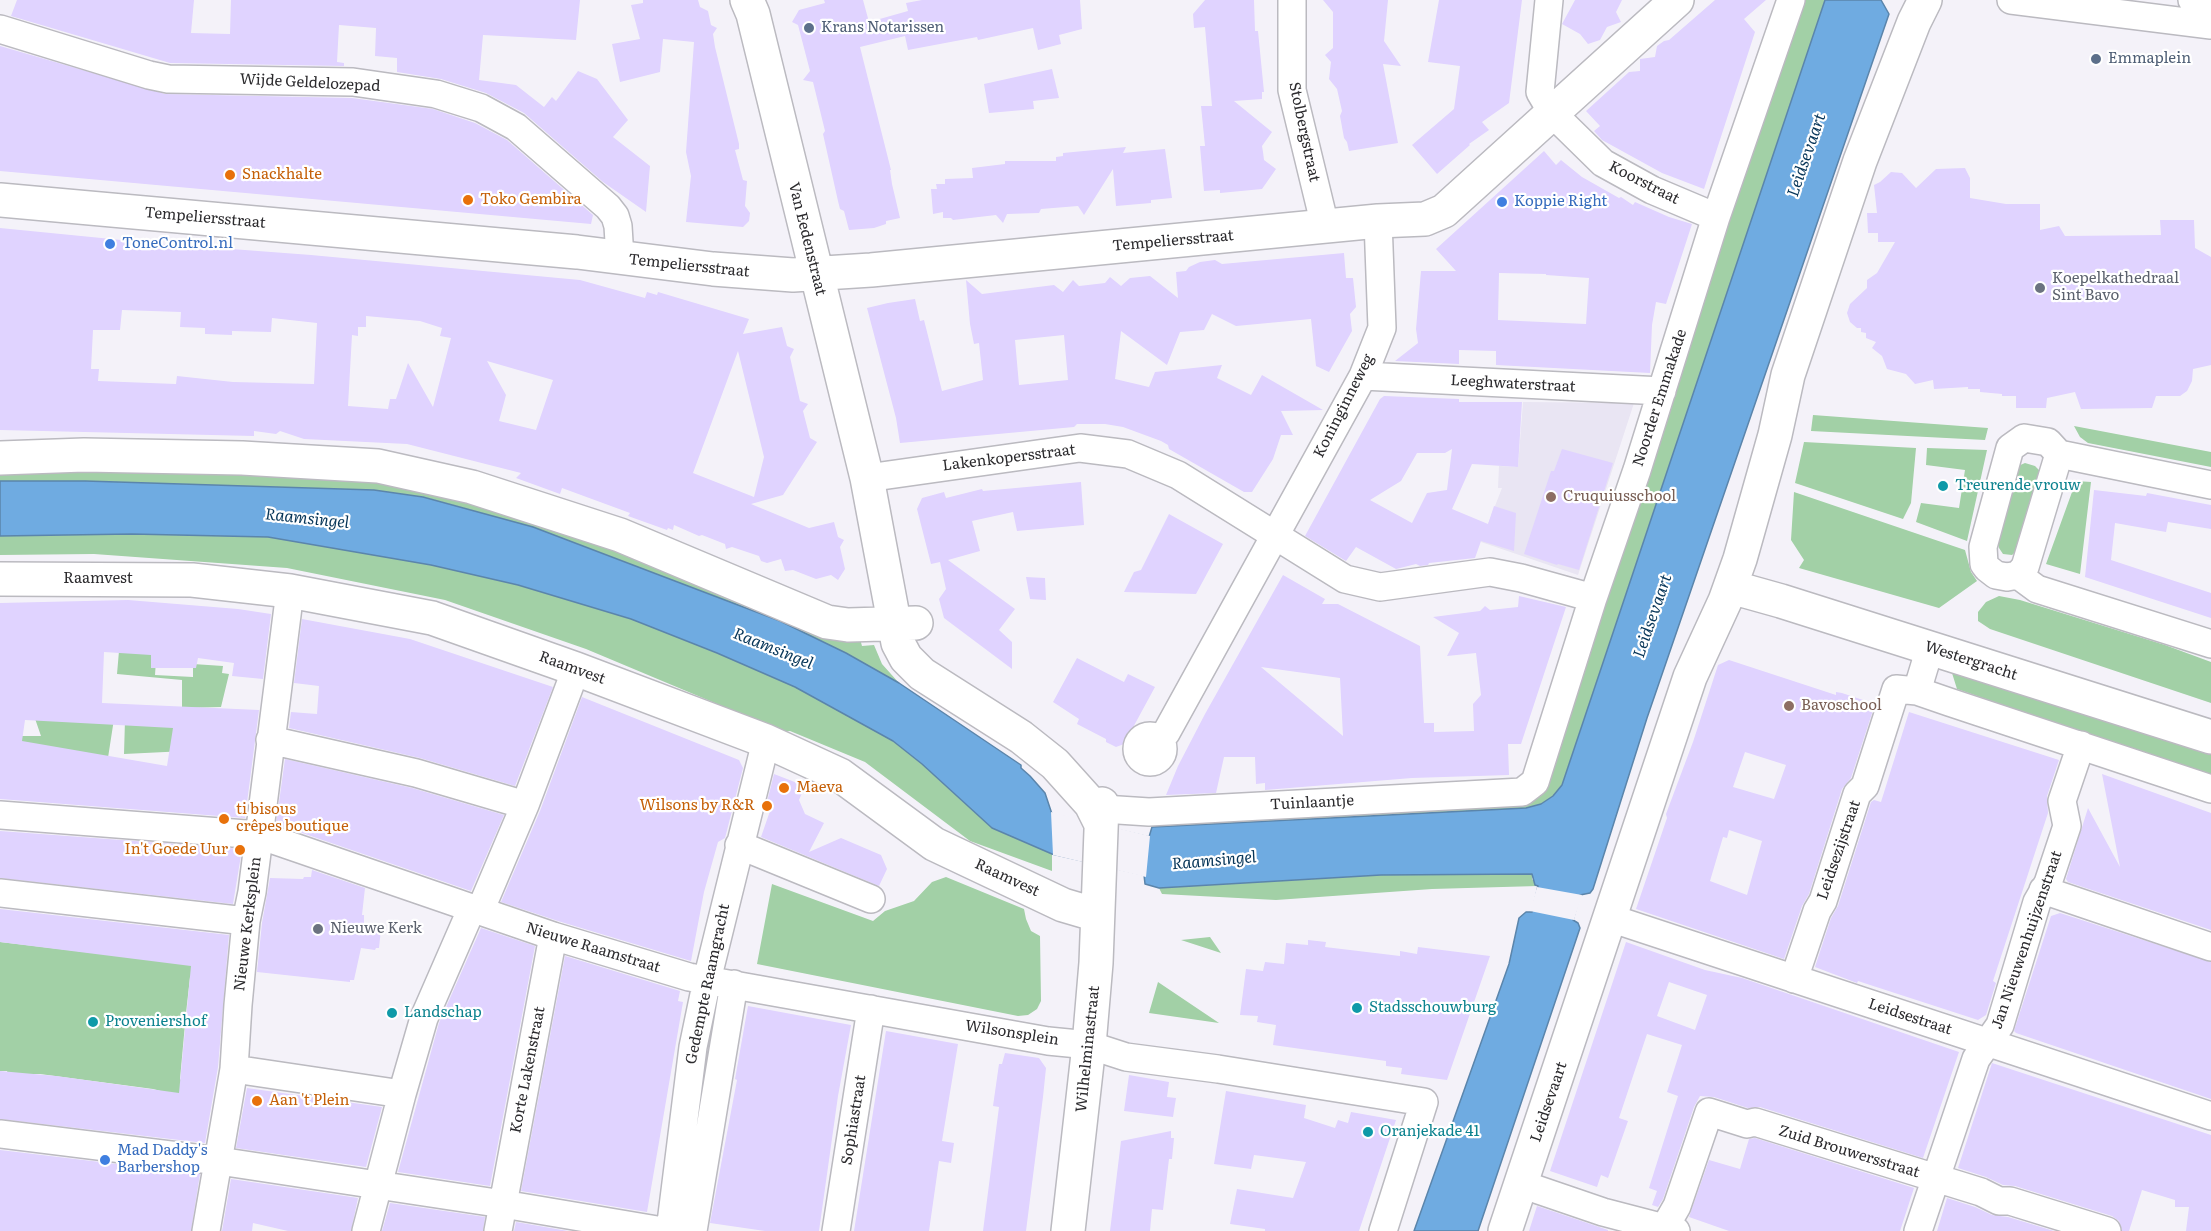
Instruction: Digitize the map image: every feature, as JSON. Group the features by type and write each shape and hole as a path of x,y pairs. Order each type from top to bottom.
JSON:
{"street":[{"name":"Van Eedenstraat","path":"747,0 753,14 815,274 904,624"},
{"name":"Stolbergstraat","path":"1292,0 1292,90 1325,226"},
{"path":"1549,0 1540,92 1552,114"},
{"path":"1378,221 1425,219 1444,211 1677,0"},
{"name":"Noorder Emmakade","path":"1522,792 1535,782 1541,770 1593,598 1662,391 1716,217 1791,0"},
{"name":"Leidsevaart","path":"1505,1231 1690,677 1728,594 1763,481 1788,375 1860,161 1914,22 1925,0"},
{"path":"2012,0 2211,26"},
{"path":"2192,0 2211,3"},
{"name":"Wijde Geldelozepad","path":"0,29 168,79 353,82 436,94 481,108 516,128 608,207 615,216 618,226 620,258"},
{"name":"Koorstraat","path":"1552,114 1604,162 1652,190 1716,217"},
{"name":"Tempeliersstraat","path":"0,200 553,250 757,273 815,274 1378,221"},
{"name":"Koninginneweg","path":"1159,740 1166,733 1363,376 1382,328 1378,221"},
{"name":"Leeghwaterstraat","path":"1363,376 1662,391"},
{"path":"2211,485 2059,454 2048,442 2024,438 2010,448 1982,555 1984,564 1996,575 2007,577 2018,575 2037,589 2211,644"},
{"name":"Lakenkopersstraat","path":"867,478 1080,448 1128,454 1178,475 1346,579 1380,587 1490,572 1593,598"},
{"path":"2018,575 2028,558 2059,454"},
{"path":"0,458 84,455 231,458 378,466 472,487 620,535 827,622 848,625 904,624 898,644 906,658 922,674 1021,737 1055,764 1102,816"},
{"name":"Raamvest","path":"0,579 192,580 290,591 432,618 576,669 766,741 840,776 934,844 1064,905 1097,915"},
{"path":"0,815 259,835 290,591"},
{"name":"Westergracht","path":"1728,594 1781,601 2211,736"},
{"name":"Leidsezijstraat","path":"1794,979 1817,911 1823,901 1857,794 1865,786 1901,696 1930,648"},
{"path":"366,1231 424,1018 525,805 576,669"},
{"path":"1901,696 2081,745 2211,789"},
{"path":"270,740 416,773 525,805"},
{"name":"Gedempte Raamgracht","path":"670,1231 693,1047 739,845 766,741"},
{"name":"Jan Nieuwenhuijzenstraat","path":"1918,1231 1976,1059 2000,1025 2026,935 2043,890 2048,883 2067,826 2062,801 2081,745"},
{"name":"Tuinlaantje","path":"1102,816 1522,792"},
{"name":"Wilhelminastraat","path":"1068,1231 1096,963 1102,816"},
{"name":"Nieuwe Kerksplein","path":"206,1231 234,1069 246,921 259,835 476,909"},
{"path":"739,845 871,899"},
{"path":"2043,890 2211,946"},
{"path":"0,893 246,921"},
{"name":"Nieuwe Raamstraat","path":"476,909 553,936 688,977 707,980"},
{"name":"Leidsestraat","path":"1610,918 2211,1116"},
{"name":"Korte Lakenstraat","path":"498,1231 553,936"},
{"name":"Wilsonsplein","path":"707,980 1048,1041 1089,1045 1126,1057 1218,1069 1425,1102 1383,1231"},
{"name":"Gedempte Raamgracht","path":"693,1231 734,984"},
{"name":"Sophiastraat","path":"836,1231 871,1009"},
{"path":"234,1069 402,1094"},
{"name":"Zuid Brouwersstraat","path":"1671,1229 1709,1112 1747,1124 1755,1122 1981,1192 1999,1201 2010,1201 2107,1231"},
{"path":"0,1134 219,1161 663,1231"},
{"path":"1521,1184 1603,1212 1671,1229"}],"shaded area":[{"name":"Cruquiusschool","path":"1523,402 1634,403 1578,575 1481,542 1502,488 1498,488 1499,466 1518,467"}],"green space":[{"path":"1804,0 1825,0 1562,785 1553,796 1541,804 1526,808 1171,826 1173,821 1525,797"},
{"path":"1813,415 1988,428 1985,440 1811,431"},
{"path":"2074,426 2211,452 2211,467 2088,443 2080,437"},
{"path":"1804,442 1916,448 1911,503 1903,519 1795,483"},
{"path":"1927,448 1987,450 1967,541 1916,522 1921,503 1959,508 1965,470 1926,465"},
{"path":"2025,463 2035,466 2041,472 2019,549 2012,555 2003,554 1998,542 2018,466"},
{"path":"78,465 376,480 464,499 553,525 860,639 862,646 874,645 882,664 899,683 846,653 780,621 533,527 424,497 374,490 85,481 0,481 0,470"},
{"path":"2076,481 2091,482 2080,574 2046,564"},
{"path":"1794,492 1965,550 1971,572 1977,581 1939,608 1799,568 1804,560 1791,540"},
{"path":"132,534 268,537 358,552 431,565 518,585 631,619 795,687 893,741 922,764 992,828 1052,854 1052,871 970,841 865,762 790,731 784,732 586,649 445,600 287,568 94,554 0,555 0,536"},
{"path":"1999,596 2020,600 2165,645 2211,662 2211,703 1990,629 1978,621 1978,612 1986,602"},
{"path":"157,646 155,675 193,677 193,664 223,666 222,673 229,674 221,707 182,708 182,680 117,674 119,651"},
{"path":"1957,668 2211,752 2211,777 1957,689 1952,673"},
{"path":"31,707 190,714 186,751 124,754 125,720 114,719 105,777 0,749 16,736 41,736"},
{"path":"1533,874 1532,879 1538,886 1432,889 1276,900 1162,894 1159,888 1382,875"},
{"path":"946,877 1024,909 1031,931 1040,936 1041,1001 1037,1009 1028,1015 1018,1016 757,964 772,884 873,921 885,911 914,901 932,882"},
{"path":"1210,937 1221,953 1181,940"},
{"name":"Proveniershof","path":"0,942 212,967 190,977 186,1013 180,1079 199,1101 153,1089 40,1074 8,1074 7,1071 0,1071"},
{"path":"1158,982 1219,1023 1149,1013"}],"water":[{"name":"Raamsingel","path":"1825,0 1881,0 1889,14 1647,718 1593,889 1590,893 1580,895 1573,920 1580,928 1478,1231 1414,1231 1509,964 1519,918 1526,912 1532,912 1538,886 1535,885 1532,874 1381,875 1159,888 1145,884 1144,875 1052,854 992,828 922,764 893,741 795,687 631,619 518,585 431,565 268,537 132,534 0,536 0,481 85,481 374,490 423,497 533,527 780,621 846,653 899,683 1021,765 1021,768 1045,793 1052,814 1149,837 1152,827 1526,808 1541,804 1553,796 1562,785"}],"pier":[{"path":"1051,812 1150,836 1146,877 1053,855"},
{"path":"1537,887 1582,895 1574,920 1530,911"}],"building":[{"path":"17,0 194,0 191,33 230,34 231,0 580,0 576,40 483,35 479,80 516,85 544,107 552,97 556,101 578,71 597,79 628,120 613,137 650,166 646,212 603,182 524,113 486,93 441,79 397,72 397,58 375,56 376,28 339,25 337,62 344,63 344,66 170,63 11,16"},
{"path":"643,0 698,0 700,7 708,11 711,25 717,28 713,34 715,47 739,144 739,149 735,150 743,180 747,181 745,206 750,213 749,221 743,227 686,222 691,176 686,152 694,42 663,39 660,72 620,82 612,44 640,39 631,5 643,3"},
{"path":"824,0 863,0 869,22 908,11 906,3 922,0 1080,0 1082,29 1059,35 1061,44 1038,50 1033,28 978,40 977,37 908,50 905,36 860,47 891,170 900,218 886,221 886,224 874,228 849,230 844,211 840,209 838,201 813,82 803,80 810,71 798,25 792,22 799,10 825,3"},
{"path":"1205,0 1254,0 1255,31 1258,31 1264,92 1262,92 1262,99 1234,101 1272,132 1262,146 1264,160 1276,169 1262,189 1220,193 1220,190 1204,191 1200,146 1205,146 1201,106 1212,106 1205,27 1194,28 1193,14"},
{"path":"1323,0 1388,0 1384,41 1401,66 1383,64 1398,143 1349,151 1344,138 1340,116 1342,111 1337,89 1329,79 1331,62 1325,55 1333,48 1333,12"},
{"path":"1439,0 1522,0 1509,103 1482,122 1489,130 1469,144 1437,174 1412,145 1454,109 1460,66 1428,62"},
{"path":"1575,0 1622,0 1616,12 1621,22 1607,27 1600,40 1588,44 1580,34 1562,24"},
{"path":"1715,0 1766,0 1744,19 1755,32 1704,189 1662,173 1602,140 1594,131 1600,126 1586,111 1629,72 1640,71 1640,59 1655,57 1657,46 1669,40"},
{"path":"0,46 165,94 352,98 433,109 475,123 507,140 593,215 591,224 0,171"},
{"path":"1052,69 1059,98 1033,101 1034,109 989,113 984,84"},
{"path":"1126,147 1123,153 1165,149 1172,198 1151,200 1151,203 1116,206 1113,169 1084,215 1078,206 1041,209 1039,213 1007,214 1003,223 996,215 953,220 943,218 943,212 933,214 931,189 937,189 936,184 945,184 945,179 973,178 972,168 1005,164 1005,161 1056,161 1056,157 1063,156 1063,153"},
{"path":"1544,151 1556,165 1561,160 1582,177 1633,205 1635,202 1692,224 1666,304 1656,302 1652,325 1650,373 1496,365 1496,351 1459,350 1459,364 1395,361 1418,343 1416,329 1421,271 1456,271 1436,249","holes":["1499,273 1589,278 1586,324 1498,320"]},
{"name":"Koepelkathedraal Sint Bavo","path":"1965,168 1970,178 1970,198 2006,204 2040,204 2040,230 2059,226 2065,236 2161,235 2160,220 2194,220 2195,248 2211,257 2211,365 2193,369 2192,381 2187,391 2180,396 2156,396 2152,408 2081,409 2075,392 2047,398 2046,408 2016,408 2016,396 1980,392 1980,389 1968,389 1968,387 1934,389 1933,380 1915,384 1906,374 1887,369 1882,356 1872,348 1876,342 1866,338 1866,333 1861,332 1861,328 1857,328 1850,322 1847,313 1850,304 1867,288 1867,280 1877,273 1895,242 1878,242 1878,233 1868,233 1867,213 1877,213 1874,185 1891,172 1902,173 1916,188 1936,169"},
{"path":"0,228 580,280 645,298 647,292 657,295 658,292 749,319 743,334 782,327 787,346 794,349 790,357 800,401 808,404 803,411 810,438 817,442 783,495 751,504 809,528 834,522 838,537 844,540 840,547 845,569 838,580 831,575 816,579 793,570 785,571 781,559 767,563 761,561 759,556 732,547 726,549 725,544 674,525 673,530 668,528 667,530 628,516 630,513 562,488 560,494 516,478 521,473 407,444 304,439 280,431 276,434 254,431 254,436 0,430","holes":["122,310 181,312 180,327 205,328 205,334 232,335 232,331 271,332 272,318 317,323 314,384 233,382 177,376 176,384 98,381 99,369 91,369 93,330 120,330","366,316 420,321 442,328 440,336 451,338 433,407 408,363 396,399 390,399 388,409 348,406 352,335 358,336 358,327 366,327","738,351 764,457 754,497 693,473","487,361 553,380 536,430 499,421 506,395"]},
{"path":"1344,253 1346,278 1353,278 1356,307 1350,314 1352,331 1329,372 1316,366 1311,319 1236,326 1212,314 1204,330 1180,332 1167,365 1121,331 1115,379 1149,387 1155,372 1222,365 1217,378 1251,395 1262,375 1323,410 1281,411 1293,435 1281,435 1273,459 1252,492 1244,492 1169,449 1168,445 1161,441 1123,427 1105,424 1077,424 1074,427 900,443 896,418 867,308 915,299 920,321 924,320 942,391 983,380 979,343 974,344 970,324 966,280 982,294 1054,285 1063,292 1073,280 1079,286 1105,283 1110,277 1121,286 1130,278 1150,276 1178,298 1176,272 1186,271 1200,262 1215,260 1222,264","holes":["1064,335 1068,380 1019,385 1015,340"]},
{"path":"1384,396 1459,399 1459,402 1522,402 1518,467 1472,464 1452,509 1488,524 1494,506 1516,513 1514,551 1481,541 1475,558 1420,566 1416,564 1396,569 1356,547 1346,561 1305,536 1380,399","holes":["1452,449 1447,490 1427,493 1412,523 1370,500 1401,481 1417,453 1445,453"]},
{"path":"1562,449 1613,463 1579,570 1524,554 1551,471 1554,471"},
{"path":"1081,482 1084,525 1017,531 1013,512 972,521 980,551 948,560 1015,609 999,630 1012,642 1012,669 944,618 939,599 946,589 940,562 931,564 917,509 922,498 944,492 946,498 982,489 983,491"},
{"path":"2094,490 2146,496 2147,493 2211,505 2211,529 2168,522 2166,532 2115,523 2111,560 2211,593 2211,618 2085,577"},
{"path":"1169,514 1223,544 1196,594 1124,592 1134,572 1141,570"},
{"path":"1283,575 1325,599 1322,604 1338,604 1420,646 1424,723 1434,723 1434,732 1474,731 1473,704 1481,695 1476,653 1447,656 1459,633 1433,617 1480,611 1485,606 1490,610 1518,607 1519,596 1566,607 1521,744 1508,744 1509,775 1412,778 1265,790 1265,783 1256,784 1255,757 1224,757 1216,793 1166,795 1205,714","holes":["1261,667 1340,678 1343,736"]},
{"path":"1026,577 1045,578 1046,600 1030,599"},
{"path":"128,600 271,614 263,679 232,676 234,663 198,658 196,668 151,668 151,655 104,652 102,703 259,710 245,818 0,799 0,603","holes":["25,720 173,728 167,766 22,741"]},
{"path":"302,619 410,639 553,687 515,786 420,758 289,728 291,712 317,714 319,686 294,683"},
{"path":"1077,658 1124,682 1128,674 1155,687 1124,744 1116,747 1106,742 1106,739 1077,724 1079,719 1053,702"},
{"path":"1729,660 1836,695 1836,692 1842,693 1875,704 1851,778 1842,789 1809,894 1802,906 1784,959 1636,909 1667,818 1666,814 1718,665","holes":["1745,752 1786,765 1774,799 1733,787","1729,830 1762,841 1747,895 1710,881 1723,837 1727,838"]},
{"path":"582,697 739,760 743,768 725,838 718,842 704,892 691,961 501,902 540,811"},
{"path":"1909,712 2059,760 2047,796 2048,813 1993,981 1996,983 1986,1015 1978,1020 1858,981 1857,983 1815,967 1831,918 1838,906 1871,802 1874,800 1881,802"},
{"path":"285,759 412,788 504,815 471,891 276,824"},
{"path":"774,774 805,786 799,800 805,814 824,823 809,852 841,838 881,855 887,869 879,886 761,837 770,811 765,810"},
{"path":"2102,774 2211,813 2211,930 2068,882 2066,879 2088,808 2120,867"},
{"path":"0,831 242,849 233,904 0,878"},
{"name":"Nieuwe Kerk","path":"312,870 365,888 362,915 364,915 364,924 379,926 381,929 379,948 375,950 361,948 354,980 350,982 257,972 270,878 303,879 311,877"},
{"path":"0,909 229,935 218,1067 205,1143 0,1119 0,1071 56,1076 179,1093 191,966 0,942"},
{"path":"2060,913 2211,962 2211,1099 2014,1031 2051,916"},
{"path":"481,928 535,946 490,1186 398,1172 439,1023"},
{"name":"Stadsschouwburg","path":"1308,940 1326,942 1325,947 1400,956 1400,951 1417,954 1418,947 1490,956 1447,1080 1401,1074 1402,1068 1386,1066 1386,1061 1273,1045 1276,1025 1257,1022 1258,1016 1240,1015 1246,969 1263,971 1265,962 1284,964 1286,943 1308,945"},
{"path":"1626,942 1705,970 1742,978 1959,1052 1923,1158 1760,1107 1748,1108 1714,1097 1700,1096 1694,1107 1663,1199 1658,1207 1652,1205 1657,1191 1649,1188 1678,1096 1667,1092 1682,1045 1647,1034 1619,1118 1628,1121 1608,1178 1601,1175 1597,1187 1550,1171","holes":["1669,982 1707,995 1695,1030 1657,1016"]},
{"path":"565,956 680,991 678,1001 683,1002 647,1212 521,1191"},
{"path":"748,1006 851,1025 838,1096 819,1231 765,1231 710,1223 737,1080 735,1079"},
{"path":"886,1031 958,1044 942,1141 954,1143 951,1163 939,1161 929,1231 854,1231"},
{"path":"1005,1053 1039,1058 1046,1068 1043,1097 1026,1231 983,1231 999,1107 993,1106 999,1064 1002,1064"},
{"path":"1992,1063 2211,1135 2211,1231 2186,1231 2189,1207 2175,1207 2175,1200 2142,1190 2129,1231 2122,1231 2119,1221 2112,1216 2015,1186 2003,1185 1958,1168"},
{"path":"1129,1075 1169,1082 1167,1097 1176,1098 1173,1117 1124,1111"},
{"path":"247,1088 382,1107 366,1167 236,1148"},
{"path":"1226,1091 1306,1105 1304,1118 1335,1128 1338,1120 1348,1123 1351,1112 1396,1120 1359,1231 1265,1231 1265,1229 1230,1224 1237,1189 1293,1198 1306,1162 1254,1155 1251,1169 1214,1164"},
{"path":"1171,1131 1171,1138 1174,1138 1172,1159 1169,1159 1163,1210 1152,1209 1150,1231 1110,1231 1121,1141"},
{"path":"1755,1138 1914,1188 1900,1231 1729,1231 1689,1217 1709,1160 1740,1169 1749,1139"},
{"path":"0,1150 200,1174 191,1231 0,1231"},
{"path":"231,1179 358,1198 351,1231 288,1231 253,1223 252,1231 222,1231"},
{"path":"1947,1198 1992,1215 2008,1217 2054,1231 1937,1231"},
{"path":"390,1203 485,1217 483,1231 382,1231"},
{"path":"1537,1206 1608,1230 1608,1231 1529,1231"},
{"path":"516,1222 568,1231 514,1231"}],"place":[{"name":"Krans Notarissen","path":"809,28"},
{"name":"Emmaplein","path":"2096,59"},
{"name":"Snackhalte","path":"230,175"},
{"name":"Toko Gembira","path":"468,200"},
{"name":"Koppie Right","path":"1502,202"},
{"name":"ToneControl.nl","path":"110,244"},
{"name":"Koepelkathedraal Sint Bavo","path":"2040,288"},
{"name":"Treurende vrouw","path":"1943,486"},
{"name":"Cruquiusschool","path":"1551,497"},
{"name":"Bavoschool","path":"1789,706"},
{"name":"Maeva","path":"784,788"},
{"name":"Wilsons by R&R","path":"767,806"},
{"name":"ti bisous crêpes boutique","path":"224,819"},
{"name":"In't Goede Uur","path":"240,850"},
{"name":"Nieuwe Kerk","path":"318,929"},
{"name":"Stadsschouwburg","path":"1357,1008"},
{"name":"Landschap","path":"392,1013"},
{"name":"Proveniershof","path":"93,1022"},
{"name":"Aan 't Plein","path":"257,1101"},
{"name":"Oranjekade 41","path":"1368,1132"},
{"name":"Mad Daddy's Barbershop","path":"105,1160"}]}
